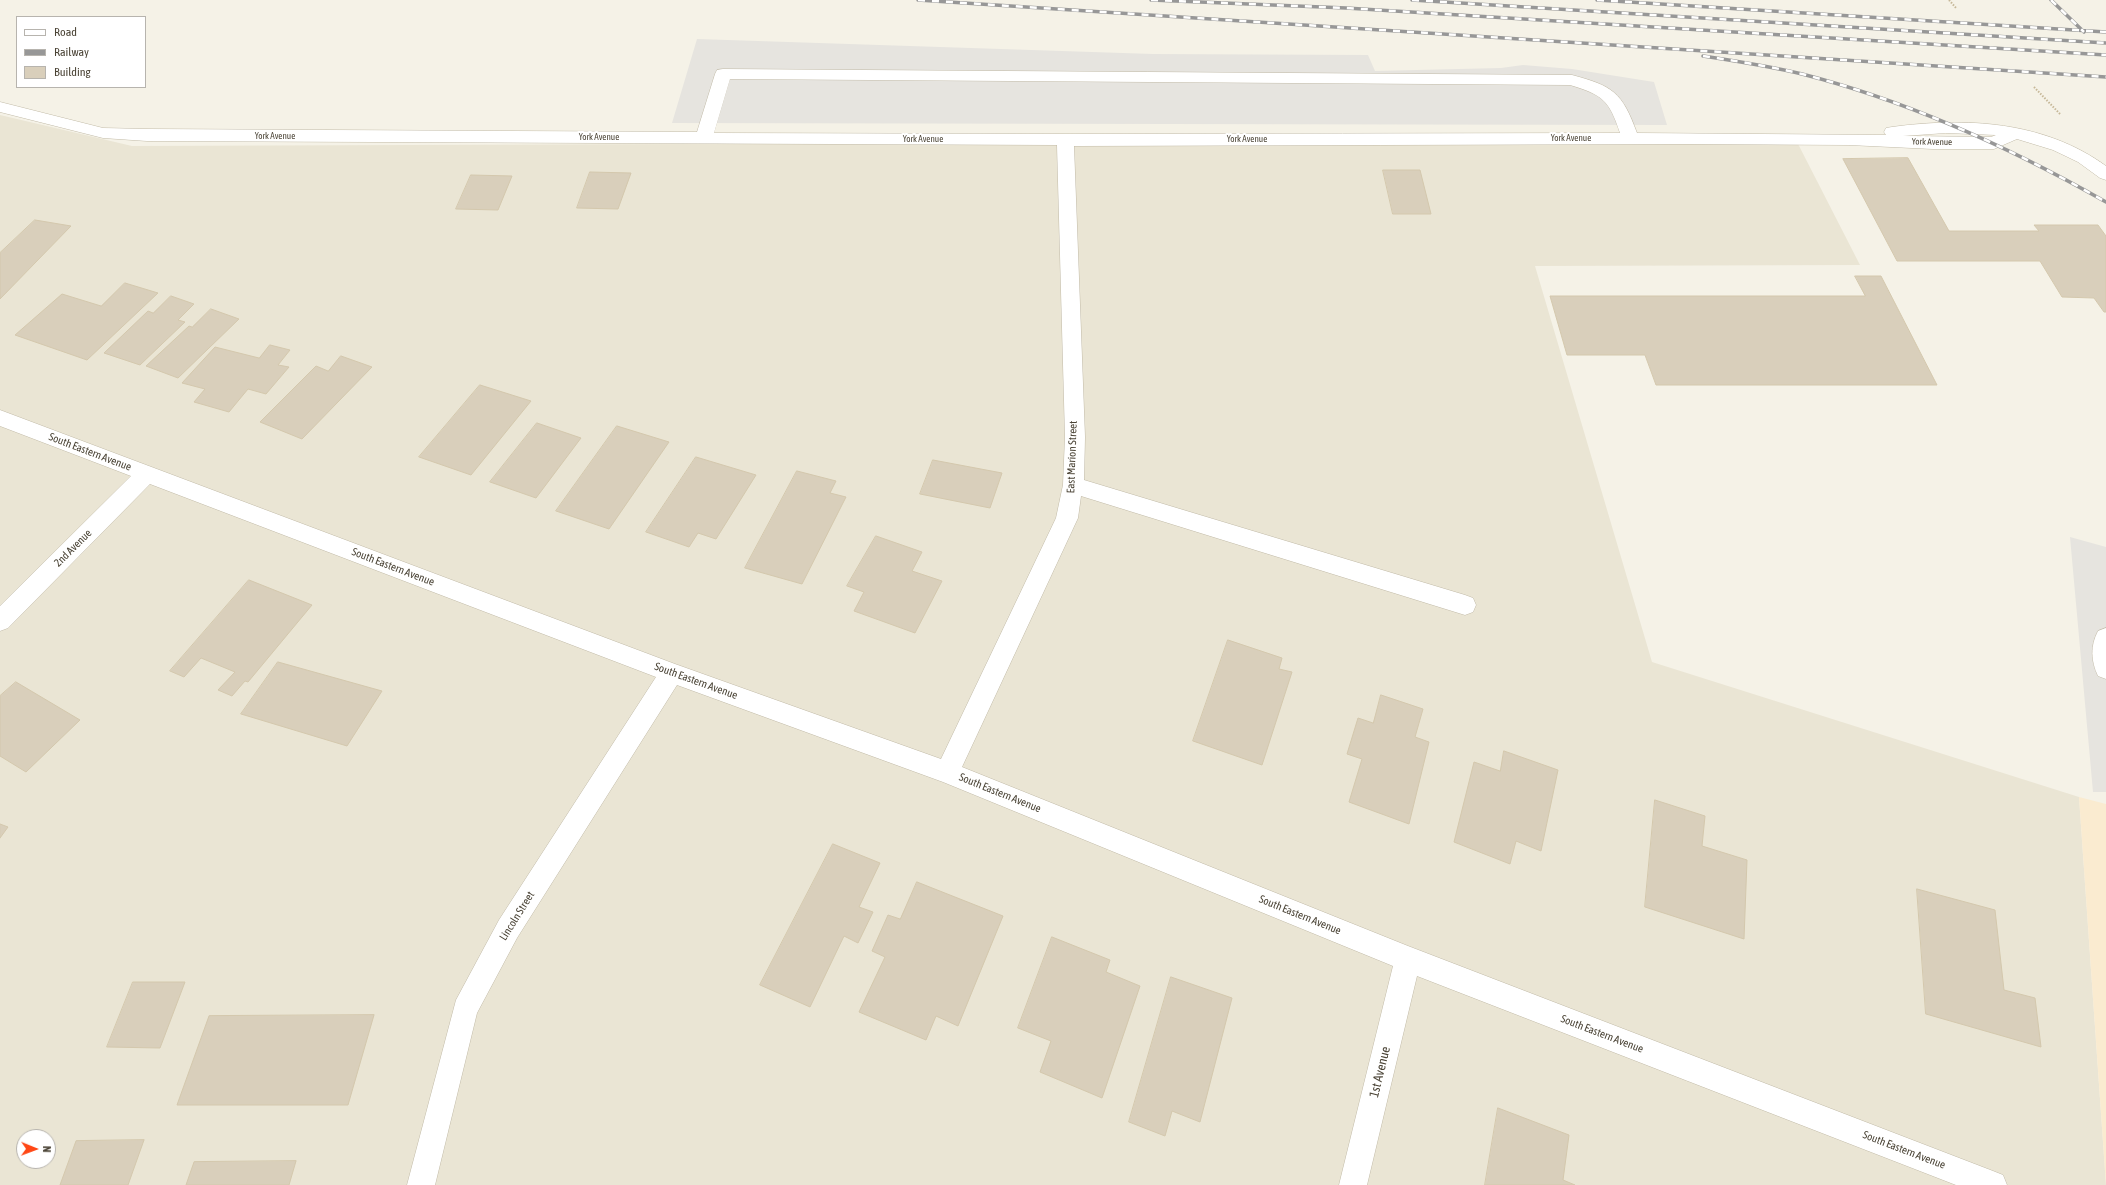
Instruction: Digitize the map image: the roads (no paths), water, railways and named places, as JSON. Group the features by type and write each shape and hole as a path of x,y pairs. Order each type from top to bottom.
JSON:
{"street":[{"path":"704,138 723,74 731,74 1572,80 1605,92 1614,100 1619,107 1630,138"},
{"name":"York Avenue","path":"0,107 103,132 147,136 1064,140 1630,138 1849,139 1933,143 1994,143 2013,134 2053,143 2076,154 2106,174"},
{"name":"East Marion Street","path":"947,772 1067,518 1073,485 1075,436 1064,140"},
{"name":"South Eastern Avenue","path":"0,418 672,673 947,772 1408,959 1994,1185"},
{"name":"2nd Avenue","path":"0,621 147,474"},
{"path":"1073,485 1465,604"},
{"path":"2106,638 2103,644 2106,669"},
{"name":"Lincoln Street","path":"421,1185 465,1009 508,929 672,673"},
{"name":"1st Avenue","path":"1353,1185 1408,959"}],"railway":[{"path":"918,0 2106,77"},
{"path":"1151,0 1346,8 2106,55"},
{"path":"1412,0 2106,43"},
{"path":"1597,0 2082,31"},
{"path":"2051,0 2082,31"},
{"path":"2082,31 2106,32"},
{"path":"1703,56 1765,66 1802,74 1842,85 1920,112 1996,145 2106,202"}]}
